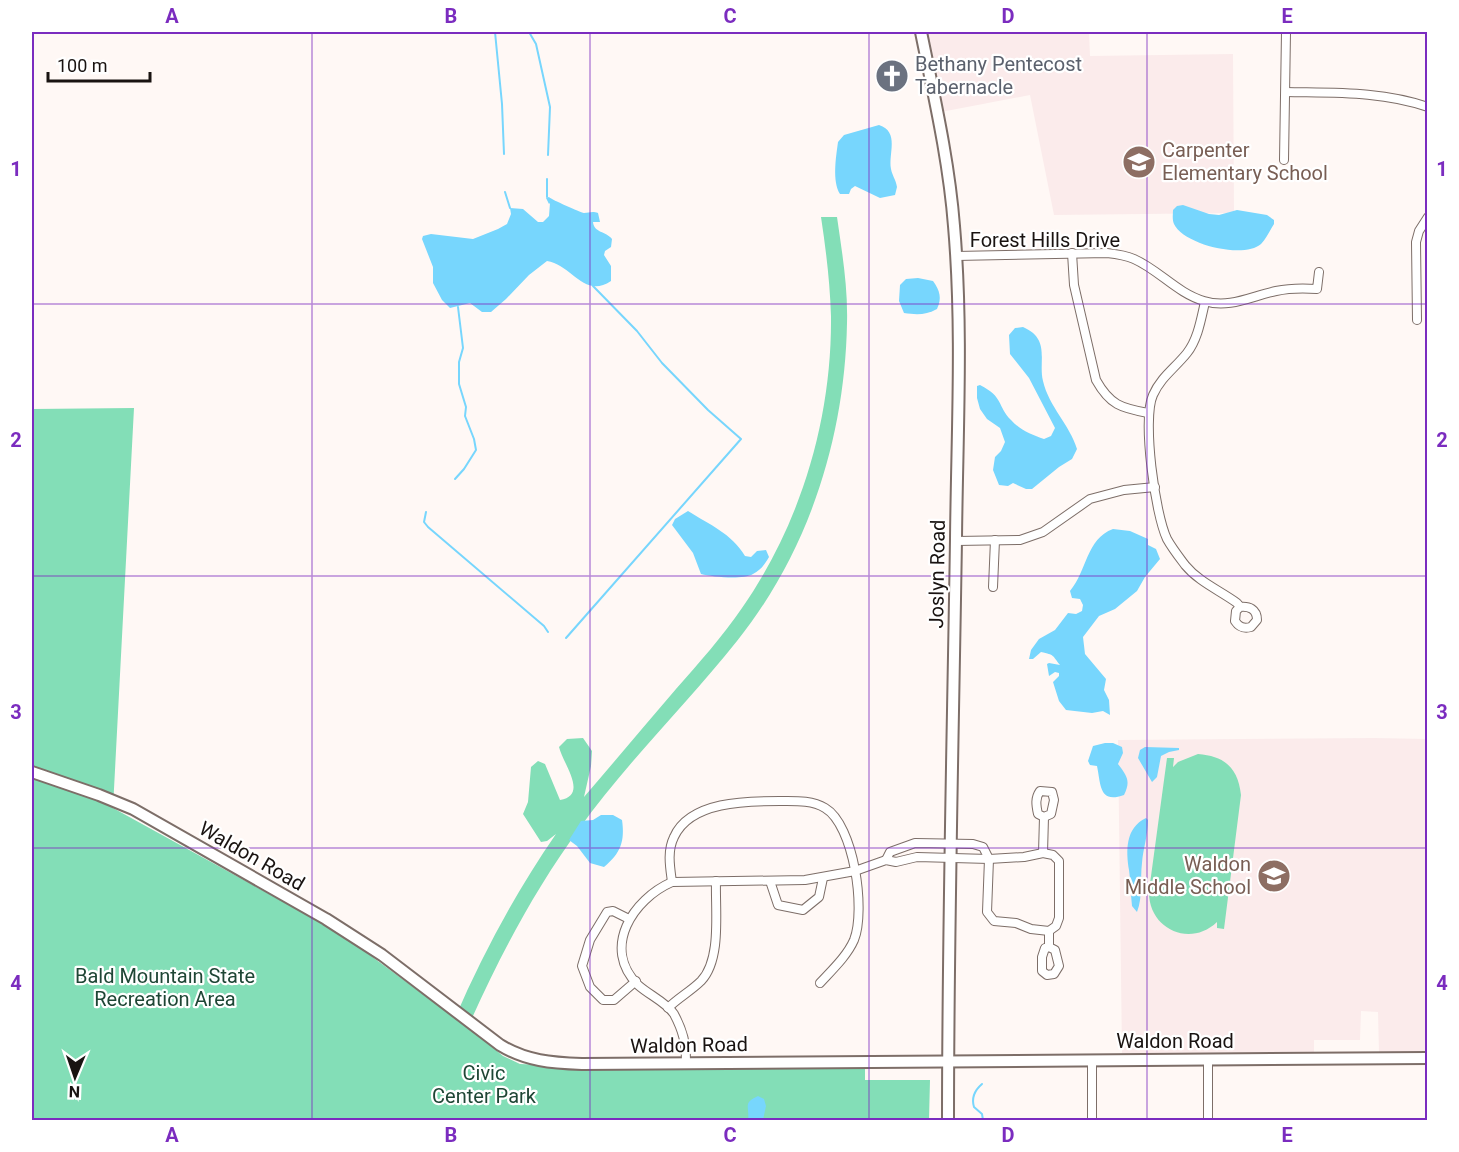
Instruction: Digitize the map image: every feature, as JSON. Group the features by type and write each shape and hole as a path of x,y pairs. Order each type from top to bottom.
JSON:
{"street":[{"name":"Joslyn Road","path":"921,32 948,177 956,256 958,381 949,843 948,1120"},
{"path":"1284,160 1286,32"},
{"path":"1286,92 1380,96 1428,107"},
{"path":"1417,320 1415,251 1419,231 1428,217"},
{"path":"1072,253 1074,285 1096,380 1102,392 1113,403 1124,409 1148,413"},
{"name":"Forest Hills Drive","path":"956,256 1107,253 1133,258 1190,296 1205,302 1228,303 1298,287 1317,289 1319,272"},
{"path":"1205,302 1194,343 1189,352 1160,381 1152,396 1148,413 1155,488 1160,516 1167,538 1174,549 1195,575 1240,607"},
{"path":"956,541 1020,540 1043,532 1082,504 1101,494 1155,488"},
{"path":"993,587 995,540"},
{"name":"Waldon Road","path":"32,772 92,792 133,809 306,908 364,942 481,1032 515,1053 534,1060 554,1063 1428,1058"},
{"path":"672,882 669,855 673,838 680,827 697,814 733,803 805,801 822,806 831,812 848,844 859,896 859,913 854,939 844,956 820,983"},
{"path":"1043,853 1044,817"},
{"path":"915,843 917,857"},
{"path":"686,1062 683,1032 668,1008 636,981 629,972 622,950 629,919 645,898 672,882 804,880 855,871 885,860 897,862 917,857 989,859 1024,857 1043,853 1056,857 1059,864 1059,918 1056,926 1049,931 1031,929 1016,923 994,921 987,912 989,859 984,847 973,844 915,843 890,852 885,860"},
{"path":"770,881 778,905 803,910 819,897 823,878"},
{"path":"668,1008 700,981 712,964 716,881"},
{"path":"629,919 613,911 607,912 591,940 582,966 590,987 603,1000 614,1000 636,981"},
{"path":"1049,931 1049,947"},
{"path":"1208,1059 1208,1120"},
{"path":"1092,1060 1092,1120"}],"shaded area":[{"name":"Carpenter Elementary School","path":"927,32 1089,32 1090,56 1233,54 1234,213 1054,215 1030,95 941,112"},
{"name":"Waldon Middle School","path":"1427,739 1427,1053 1379,1053 1378,1012 1361,1011 1360,1040 1314,1040 1314,1053 1122,1053 1118,740"}],"green space":[{"name":"Bald Mountain State Recreation Area","path":"821,217 837,217 847,296 845,366 830,450 803,531 762,606 737,641 616,781 563,852 518,925 468,1027 503,1056 520,1064 583,1067 865,1066 865,1080 930,1080 929,1120 32,1120 32,409 134,408 113,808 340,933 455,1018 501,923 556,834 547,841 541,842 523,814 528,802 531,767 538,761 545,764 560,800 568,797 573,792 572,778 559,747 567,739 583,738 592,751 584,797 726,629 763,575 781,541 809,469 826,393 831,316 828,266"},
{"path":"1198,754 1216,757 1228,765 1237,777 1241,795 1224,929 1217,928 1217,922 1206,930 1183,934 1172,930 1155,916 1149,891 1167,758 1174,758 1173,767 1178,762"}],"water":[{"path":"879,125 885,128 891,138 890,163 897,187 895,195 880,198 855,186 849,194 840,194 835,176 838,142 844,135"},
{"path":"549,197 584,213 598,213 600,222 593,222 594,226 612,239 611,247 605,251 604,255 611,266 611,281 602,285 585,284 564,268 547,261 491,312 482,312 470,303 450,308 442,300 433,283 433,267 422,239 423,236 431,234 473,239 507,224 511,214 510,208 523,209 538,222 543,222 549,216 550,203 546,198"},
{"path":"1183,205 1209,214 1219,215 1237,210 1267,215 1274,220 1274,224 1261,244 1253,248 1229,250 1201,244 1180,232 1174,224 1173,210"},
{"path":"918,278 933,281 939,291 939,305 937,309 921,314 904,313 899,301 900,285 906,279"},
{"path":"1023,327 1032,332 1040,344 1043,381 1046,390 1077,449 1072,459 1032,489 1026,489 1013,483 1008,486 999,485 993,470 995,457 1005,442 1000,428 987,419 980,409 977,398 977,386 980,385 997,398 1007,415 1018,427 1044,439 1051,436 1055,428 1029,378 1010,354 1009,335 1015,328"},
{"path":"688,511 727,535 745,556 751,557 757,551 766,550 769,557 766,562 758,571 748,576 728,577 701,574 693,553 672,525 675,519"},
{"path":"1113,529 1130,531 1148,539 1148,545 1156,549 1160,559 1137,591 1115,609 1099,616 1083,637 1085,654 1106,679 1104,690 1109,700 1110,715 1103,711 1092,713 1066,710 1059,701 1053,682 1059,673 1055,672 1049,676 1047,664 1060,665 1053,656 1041,652 1033,659 1029,659 1031,650 1039,639 1055,630 1068,613 1076,614 1082,611 1083,605 1080,599 1072,598 1070,591 1097,540"},
{"path":"1113,743 1122,747 1123,753 1118,764 1127,779 1124,795 1110,797 1106,795 1101,786 1097,766 1090,765 1088,761 1093,746"},
{"path":"1145,747 1179,748 1179,750 1161,756 1157,777 1152,782 1138,758 1140,750"},
{"path":"601,815 613,815 622,820 623,827 618,852 604,867 590,863 577,846 569,840 581,821 593,820"},
{"path":"1146,818 1148,826 1137,912 1132,906 1131,895 1134,889 1128,863 1128,841 1134,828"},
{"path":"758,1096 764,1099 766,1106 763,1120 748,1120 748,1103"}],"waterway":[{"path":"495,32 504,154"},
{"path":"529,32 536,44 550,107 548,155"},
{"path":"547,179 547,197"},
{"path":"505,192 510,208"},
{"path":"566,638 741,439 708,410 662,363 637,331 593,286"},
{"path":"455,479 476,450 465,416 466,407 459,384 459,362 463,348 458,307"},
{"path":"426,512 424,522 428,527 544,626 548,632"},
{"path":"982,1084 973,1100 974,1107 982,1114 983,1120"}],"place":[{"name":"Bethany Pentecost Tabernacle","path":"892,76"},
{"name":"Carpenter Elementary School","path":"1139,162"},
{"name":"Waldon Middle School","path":"1274,876"}],"park label":[{"name":"Civic Center Park","path":"484,1084"}]}
